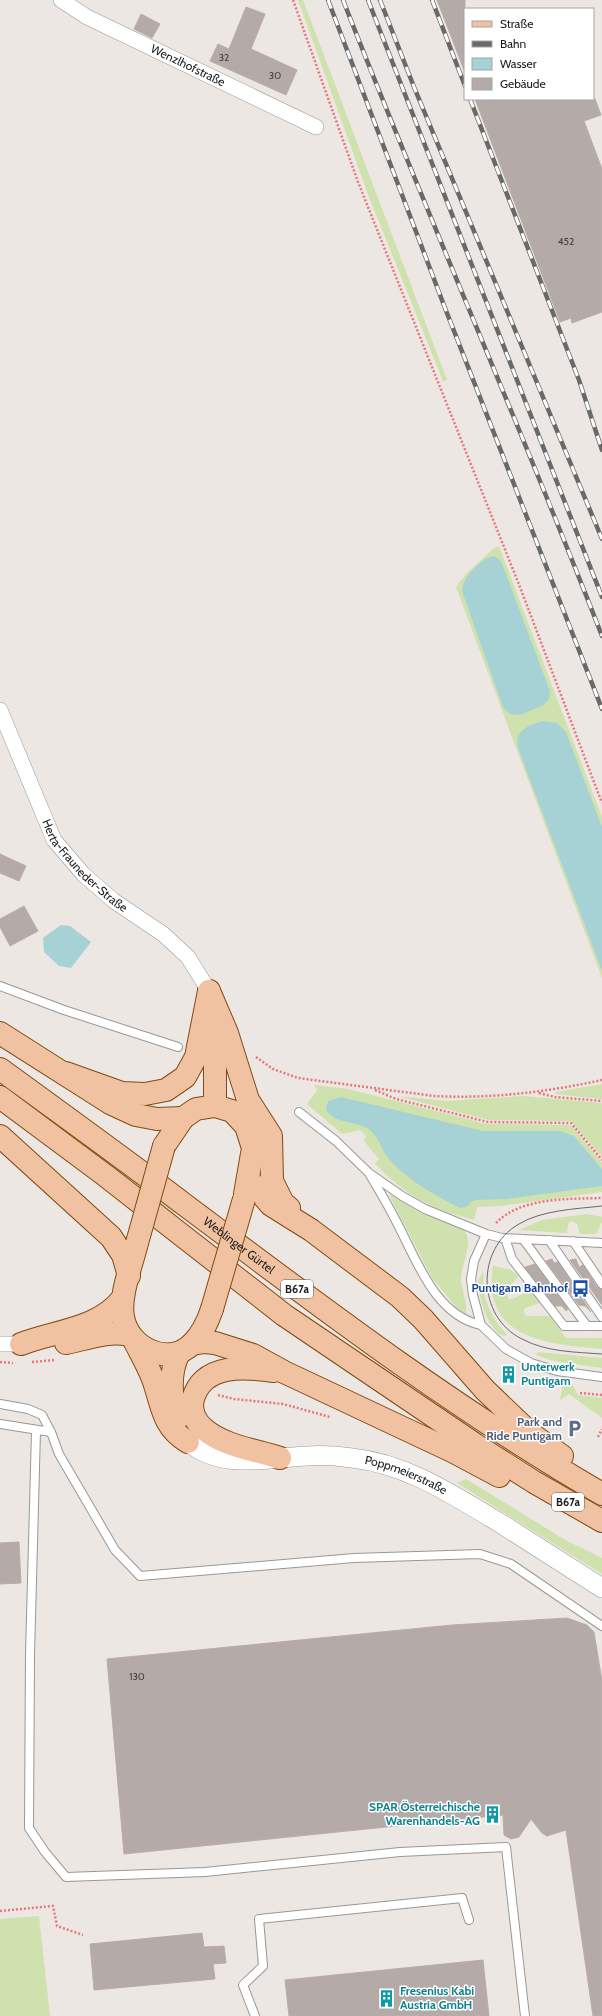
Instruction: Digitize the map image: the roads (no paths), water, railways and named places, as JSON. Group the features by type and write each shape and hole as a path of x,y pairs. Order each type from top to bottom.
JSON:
{"main road":[{"path":"66,1073 122,1093 145,1094 166,1090 186,1077 196,1057 209,991"},
{"path":"209,991 215,1015 215,1106"},
{"path":"209,991 227,1033 248,1100 271,1136 272,1181 283,1203 311,1230"},
{"path":"0,1033 66,1073 110,1103 136,1115 157,1119 183,1118"},
{"name":"Weblinger Gürtel","path":"0,1070 110,1149 364,1339 517,1444 602,1494"},
{"name":"B67a","path":"0,1097 106,1176 284,1316 412,1403 534,1482 602,1521"},
{"path":"215,1106 232,1111 246,1126 253,1148 246,1190 212,1309 203,1329 174,1362 172,1398 175,1411 188,1442 177,1435 170,1427 152,1378 132,1338 126,1330 122,1317 122,1299 164,1146 183,1118 196,1109 215,1106"},
{"path":"0,1136 111,1237 123,1255 129,1276"},
{"path":"246,1190 311,1230 400,1297 424,1319 485,1390 530,1433 551,1449 595,1476 602,1483"},
{"path":"11,1344 85,1325 108,1313 122,1299"},
{"path":"11,1344 51,1346 118,1333 132,1338 153,1352 164,1354 204,1342 216,1343 253,1355 284,1372 467,1458 508,1481 534,1482"},
{"path":"280,1458 232,1444 213,1436 203,1428 195,1418 192,1402 199,1386 206,1378 216,1373 246,1368 284,1372"}],"street":[{"name":"Wenzlhofstraße","path":"61,0 88,17 316,127"},
{"name":"Herta-Frauneder-Straße","path":"0,710 54,840 83,874 114,900 164,934 188,957 209,991"},
{"name":"Poppmeierstraße","path":"188,1442 210,1456 224,1459 256,1461 280,1458 330,1456 353,1458 387,1465 421,1477 451,1493 602,1588"}],"lane":[{"path":"0,986 64,1010 178,1047"},
{"path":"299,1112 336,1141 369,1172 402,1196 425,1209 486,1234 505,1238 574,1241 600,1245"},
{"path":"369,1172 426,1280 440,1298 459,1316 469,1322 481,1325 506,1349 531,1363 557,1371 602,1377"},
{"path":"481,1325 473,1295 471,1280 474,1261 486,1234"},
{"path":"505,1238 512,1259 564,1326 602,1326"},
{"path":"523,1239 587,1326"},
{"path":"549,1240 602,1317"},
{"path":"574,1241 602,1284"},
{"path":"0,1404 28,1409 42,1416 51,1432 58,1454 115,1550 140,1576 354,1558 480,1554 511,1564 602,1626"},
{"path":"0,1424 36,1431 51,1432"},
{"path":"36,1431 30,1655 29,1828 66,1877 205,1872 400,1852 506,1847 524,2016"},
{"path":"255,2016 243,1985 263,1966 259,1919 462,1898 470,1920"}],"water":[{"path":"494,556 501,561 550,691 549,699 544,705 520,715 510,714 503,707 462,591 465,580 473,569 484,560"},
{"path":"542,721 557,723 566,732 602,827 602,971 518,748 517,742 520,733 527,727"},
{"path":"61,925 70,926 91,942 71,968 59,966 44,952 43,938"},
{"path":"341,1097 483,1131 560,1131 574,1136 602,1169 602,1186 506,1199 476,1200 472,1201 466,1207 460,1208 412,1180 395,1166 388,1158 377,1138 367,1128 340,1120 330,1115 326,1110 328,1101"}],"tram line":[{"path":"602,1206 570,1209 549,1213 528,1219 519,1224 505,1235 495,1249 489,1266 487,1283 490,1300 496,1315 507,1329 522,1339 541,1347 551,1349 602,1354"}],"railway":[{"path":"328,0 445,308 602,709"},
{"path":"343,0 602,636"},
{"path":"368,0 602,597"},
{"path":"380,0 414,87 602,539"},
{"path":"432,0 464,83"},
{"path":"470,100 579,380 602,450"}],"place":[{"name":"Puntigam Bahnhof","path":"581,1288"},
{"name":"Unterwerk Puntigam","path":"508,1374"},
{"name":"Park and Ride Puntigam","path":"575,1429"},
{"name":"SPAR Österreichische Warenhandels-AG","path":"493,1814"},
{"name":"Fresenius Kabi Austria GmbH","path":"387,1998"}]}
